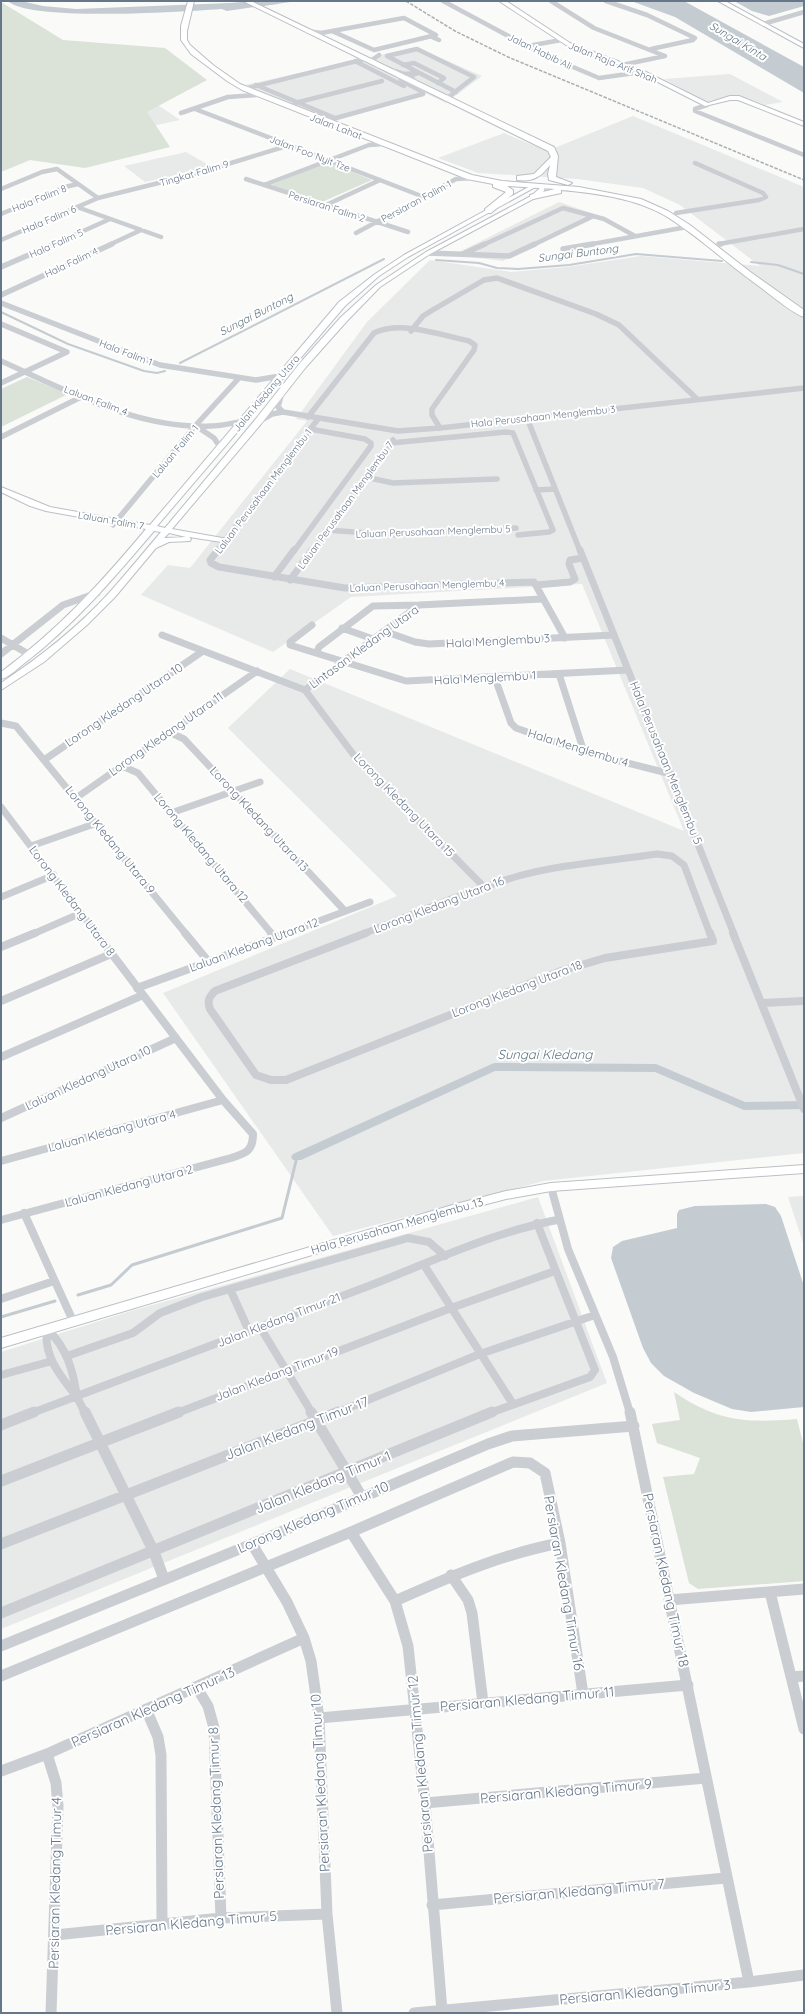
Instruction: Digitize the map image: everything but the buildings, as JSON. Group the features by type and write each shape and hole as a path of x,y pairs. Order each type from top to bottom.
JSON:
{"main road":[{"path":"246,1 365,59 380,63 390,68 399,76 551,149 554,151 541,185 579,185"},
{"name":"Jalan Raja Arif Shah","path":"502,1 561,40 577,48 642,72 707,105"},
{"path":"721,1 804,46"},
{"name":"Jalan Lahat","path":"191,6 183,34 184,41 189,48 210,66 242,88 256,95 325,121 371,143 383,144 455,174 477,179 541,185 601,193 627,198 653,207 687,227 746,273 804,314"},
{"path":"707,105 730,98 739,98 804,124"},
{"path":"455,174 532,178 541,174 546,164 552,157"},
{"path":"552,157 554,160 552,178 579,185 631,194 676,213 804,307"},
{"path":"477,179 510,190 508,194 488,211"},
{"name":"Jalan Kledang Utara","path":"1,676 30,655 70,620 97,592 151,530 329,317 342,304 377,275 406,256 501,204 541,185 542,190 533,197 428,253 378,286 344,319 112,595 84,623 41,660 1,687"},
{"path":"501,204 527,194 533,197 562,191 601,193"},
{"path":"267,410 278,389 336,318 356,299 382,280 394,275"},
{"name":"Laluan Falim 7","path":"1,489 33,504 49,509 115,523"},
{"path":"1,496 26,508 44,513 115,523 224,543"},
{"path":"129,526 168,509"},
{"path":"180,513 182,525 190,537"},
{"path":"129,526 136,536 136,547"},
{"path":"152,547 167,540 190,537"},
{"name":"Hala Perusahaan Menglembu 13","path":"1,1343 456,1208 506,1195 550,1187 804,1169"}],"street":[{"name":"Jalan Habib Ali","path":"443,1 528,46 599,78 642,72"},
{"path":"551,1 594,28 665,56 622,64"},
{"path":"606,1 647,16 695,38 693,40 650,50"},
{"path":"763,24 804,13"},
{"path":"307,31 330,31 404,18 436,35 374,50 330,31"},
{"path":"323,39 323,35 330,31"},
{"path":"348,51 366,55 379,55 439,40 432,37"},
{"path":"528,46 561,40"},
{"path":"379,55 372,60 380,63 388,58 386,57 418,49 474,77 454,91 446,99"},
{"path":"388,58 454,91"},
{"path":"182,113 232,96 242,88 365,59"},
{"path":"356,62 418,93 414,96"},
{"path":"403,65 414,62 444,78 438,83"},
{"path":"348,63 414,96"},
{"path":"390,68 404,74 418,72"},
{"path":"390,68 418,72"},
{"path":"264,89 330,72 324,69"},
{"path":"418,72 416,77 446,92 454,91"},
{"path":"414,83 415,81 409,76 418,72"},
{"path":"325,121 423,94 423,92 402,81 399,76"},
{"path":"295,103 382,80"},
{"path":"256,85 295,103 335,118"},
{"path":"232,96 256,95"},
{"path":"707,105 695,109 695,111 804,155"},
{"name":"Jalan Foo Nyit Tze","path":"195,109 424,197"},
{"path":"264,185 371,143"},
{"name":"Tingkat Falim 9","path":"98,198 195,174 290,145"},
{"path":"676,213 759,200 766,197 763,193 695,163"},
{"path":"1,189 42,172 57,169 98,198"},
{"name":"Persiaran Falim 1","path":"356,233 424,197 455,174"},
{"name":"Persiaran Falim 2","path":"246,179 408,232"},
{"path":"326,205 380,180"},
{"name":"Hala Falim 8","path":"1,214 65,187 78,184"},
{"name":"Hala Falim 6","path":"1,240 98,198"},
{"path":"77,207 161,237"},
{"path":"465,254 559,209 568,208 604,219 635,236"},
{"path":"428,253 509,256 593,216"},
{"name":"Hala Falim 5","path":"1,267 110,219"},
{"path":"563,249 687,227"},
{"path":"719,244 804,229"},
{"name":"Hala Falim 4","path":"1,295 141,230"},
{"path":"447,243 458,253"},
{"path":"411,331 426,313 484,280 490,278 504,280 596,314 619,325 697,399"},
{"name":"Hala Falim 1","path":"1,303 150,362 256,380 280,376"},
{"path":"1,324 66,350 67,352 64,355 1,383"},
{"path":"308,417 374,333 384,328 460,339 469,341 475,345 474,350 432,409 432,415 440,428"},
{"name":"Laluan Falim 4","path":"1,361 84,396 145,418 195,426 212,427 241,422"},
{"name":"Laluan Falim 1","path":"115,523 195,426 239,378"},
{"name":"Hala Falim 1","path":"256,380 270,388"},
{"name":"Hala Perusahaan Menglembu 3","path":"283,412 318,419 398,431 440,428 804,388"},
{"path":"282,392 278,407 283,412"},
{"path":"1,437 84,396"},
{"path":"258,422 272,414 283,412"},
{"name":"Hala Perusahaan Menglembu 5","path":"527,418 804,1109"},
{"name":"Laluan Perusahaan Menglembu 1","path":"211,563 210,560 318,419"},
{"name":"Laluan Falim 4","path":"195,426 208,432 220,447"},
{"path":"274,577 371,446 371,443 365,439 310,429"},
{"name":"Laluan Perusahaan Menglembu 7","path":"290,580 391,443 398,431"},
{"path":"391,443 506,432 513,434 552,530 549,532 518,535"},
{"path":"365,477 393,483 497,479"},
{"path":"536,490 556,489"},
{"name":"Laluan Perusahaan Menglembu 5","path":"326,530 352,534 405,534 516,528"},
{"name":"Laluan Perusahaan Menglembu 4","path":"211,563 219,567 345,588 518,582 534,582 536,585 570,582 575,578 569,564 570,560 583,558"},
{"path":"536,585 542,599 565,638"},
{"path":"1,654 63,605 76,598 97,592"},
{"name":"Lintasan Kledang Utara","path":"305,690 419,605 542,599"},
{"path":"317,652 319,647 342,628 373,606 419,605"},
{"name":"Hala Menglembu 1","path":"312,625 289,644 406,681 418,682 628,670"},
{"path":"342,628 373,639"},
{"name":"Hala Menglembu 3","path":"384,631 415,642 430,644 614,635"},
{"path":"162,635 305,690"},
{"path":"1,638 30,655"},
{"name":"Lorong Kledang Utara 10","path":"44,760 203,651"},
{"name":"Lorong Kledang Utara 11","path":"76,798 256,671"},
{"path":"559,674 584,752"},
{"name":"Hala Menglembu 4","path":"495,678 513,726 584,752 671,774"},
{"name":"Lorong Kledang Utara 15","path":"305,690 354,754 379,782 484,887"},
{"name":"Lorong Kledang Utara 9","path":"4,723 16,726 97,823 208,962"},
{"name":"Lorong Kledang Utara 13","path":"169,732 184,739 345,911"},
{"name":"Lorong Kledang Utara 12","path":"122,766 138,773 275,937"},
{"path":"171,813 260,782"},
{"name":"Lorong Kledang Utara 8","path":"1,807 223,1100 253,1134 253,1144"},
{"path":"31,846 97,823"},
{"name":"Lorong Kledang Utara 16","path":"209,996 215,990 484,887 535,872 657,854 679,858"},
{"name":"Lorong Kledang Utara 18","path":"209,996 207,1002 210,1009 256,1075 266,1081 275,1082 286,1080 561,971 605,958 713,942 684,865 679,858"},
{"path":"1,897 54,875"},
{"name":"Laluan Klebang Utara 12","path":"1,1057 140,991 208,962 370,902"},
{"path":"1,947 81,913"},
{"path":"1,1001 111,954"},
{"path":"762,1003 804,1001"},
{"name":"Laluan Kledang Utara 10","path":"1,1118 176,1038"},
{"name":"Laluan Kledang Utara 4","path":"1,1161 223,1100"},
{"name":"Laluan Kledang Utara 2","path":"1,1220 231,1158 246,1153 253,1144"},
{"name":"Persiaran Kledang Timur 18","path":"550,1187 557,1220 619,1373 634,1426 726,1878 749,1982"},
{"path":"24,1213 73,1321"},
{"name":"Jalan Kledang Timur 21","path":"1,1425 424,1265 488,1238 537,1223 557,1220"},
{"path":"537,1223 576,1321"},
{"path":"68,1356 133,1333 160,1313 171,1308 230,1289 408,1238 422,1238 435,1244 445,1256"},
{"path":"424,1265 513,1404"},
{"name":"Jalan Kledang Timur 19","path":"1,1481 451,1308 555,1271"},
{"path":"1,1299 54,1281"},
{"path":"230,1289 249,1331"},
{"name":"Jalan Kledang Timur 17","path":"1,1544 315,1422 480,1354 595,1314"},
{"name":"Jalan Kledang Timur 1","path":"1,1613 154,1552 513,1404 590,1377 595,1370 576,1321"},
{"path":"260,1327 315,1422 362,1497"},
{"path":"77,1397 73,1369 68,1356 58,1338 47,1330 45,1342 52,1361 58,1373 77,1397 154,1552 164,1579"},
{"path":"1,1375 52,1361"},
{"name":"Lorong Kledang Timur 10","path":"1,1646 252,1544 488,1444 512,1436 634,1426"},
{"name":"Persiaran Kledang Timur 16","path":"351,1532 513,1462 522,1461 532,1463 540,1467 545,1473 560,1543 582,1694"},
{"path":"1,1676 351,1532"},
{"name":"Persiaran Kledang Timur 12","path":"351,1532 395,1601 403,1624 408,1646 425,1803 432,1905 442,2011"},
{"path":"395,1601 492,1559 560,1543"},
{"name":"Persiaran Kledang Timur 10","path":"252,1544 267,1566 287,1602 304,1638 310,1661 319,1718 327,1914 337,2013"},
{"path":"451,1576 468,1600 472,1613 483,1703"},
{"path":"670,1600 804,1589"},
{"path":"770,1592 804,1729"},
{"name":"Persiaran Kledang Timur 13","path":"1,1771 47,1754 146,1709 197,1688 304,1638"},
{"path":"791,1677 804,1676"},
{"name":"Persiaran Kledang Timur 11","path":"319,1718 688,1686"},
{"name":"Persiaran Kledang Timur 8","path":"197,1688 204,1697 211,1713 214,1728 221,1918"},
{"path":"146,1709 158,1736 161,1755 162,1925"},
{"name":"Persiaran Kledang Timur 4","path":"47,1754 56,1782 58,1806 55,1935 51,2013"},
{"name":"Persiaran Kledang Timur 9","path":"425,1803 706,1778"},
{"name":"Persiaran Kledang Timur 7","path":"432,1905 726,1878"},
{"name":"Persiaran Kledang Timur 5","path":"55,1935 221,1918 327,1914"},
{"name":"Persiaran Kledang Timur 3","path":"414,2013 749,1982 804,1975"}],"shaded area":[{"path":"1,2 63,40 165,48 207,80 147,112 170,147 85,168 30,160 1,172"},
{"path":"416,47 482,76 446,103 427,94 332,122 245,85"},
{"path":"730,74 783,102 765,105 738,95 706,102 664,79"},
{"path":"139,92 180,120 152,126"},
{"path":"633,116 804,187 804,1153 544,1181 333,1236 163,993 397,896 228,728 290,669 684,831 582,584 351,597 273,652 141,595 168,565 190,568 307,421 296,419 367,322 430,260 511,272 567,267 641,256 760,266 680,205 643,188 577,179 478,173 438,158 504,133 547,151"},
{"path":"186,152 212,167 145,182 124,166"},
{"path":"328,162 372,180 322,202 271,185"},
{"path":"559,202 600,216 503,261 453,255"},
{"path":"27,377 68,394 1,427 1,389"},
{"path":"804,1196 804,1246 788,1197"},
{"path":"538,1197 607,1383 1,1629 1,1352 131,1311"},
{"path":"674,1392 690,1402 719,1415 762,1421 797,1419 804,1447 804,1581 698,1589 689,1583 663,1477 694,1474 700,1458 657,1443 652,1424 680,1420"}],"water":[{"path":"253,1 297,1 227,11 216,7 222,4"},
{"name":"Sungai Kinta","path":"631,1 684,1 804,67 804,93 675,17"},
{"path":"734,1 804,1 804,6 769,16 752,11"},
{"path":"766,1204 775,1207 781,1216 804,1286 804,1407 751,1412 732,1409 694,1393 664,1376 651,1363 643,1348 611,1258 613,1247 622,1241 677,1228 677,1214 679,1210 695,1206"}],"waterway":[{"path":"12,1 27,6 60,11 210,7 278,1"},
{"name":"Sungai Buntong","path":"436,260 479,263 497,268 518,269 569,265 636,254 722,261"},
{"name":"Sungai Buntong","path":"180,363 384,259"},
{"name":"Sungai Buntong","path":"751,262 778,265 804,274"},
{"name":"Sungai Buntong","path":"1,312 68,344 144,371 157,373 165,371"},
{"name":"Sungai Kledang","path":"297,1157 494,1067 656,1068 744,1106 804,1105"},
{"path":"78,1295 111,1285 132,1265 282,1218 297,1157"},
{"path":"1,1317 55,1301"}],"railway":[{"path":"406,1 455,31 508,57 804,180"}]}
